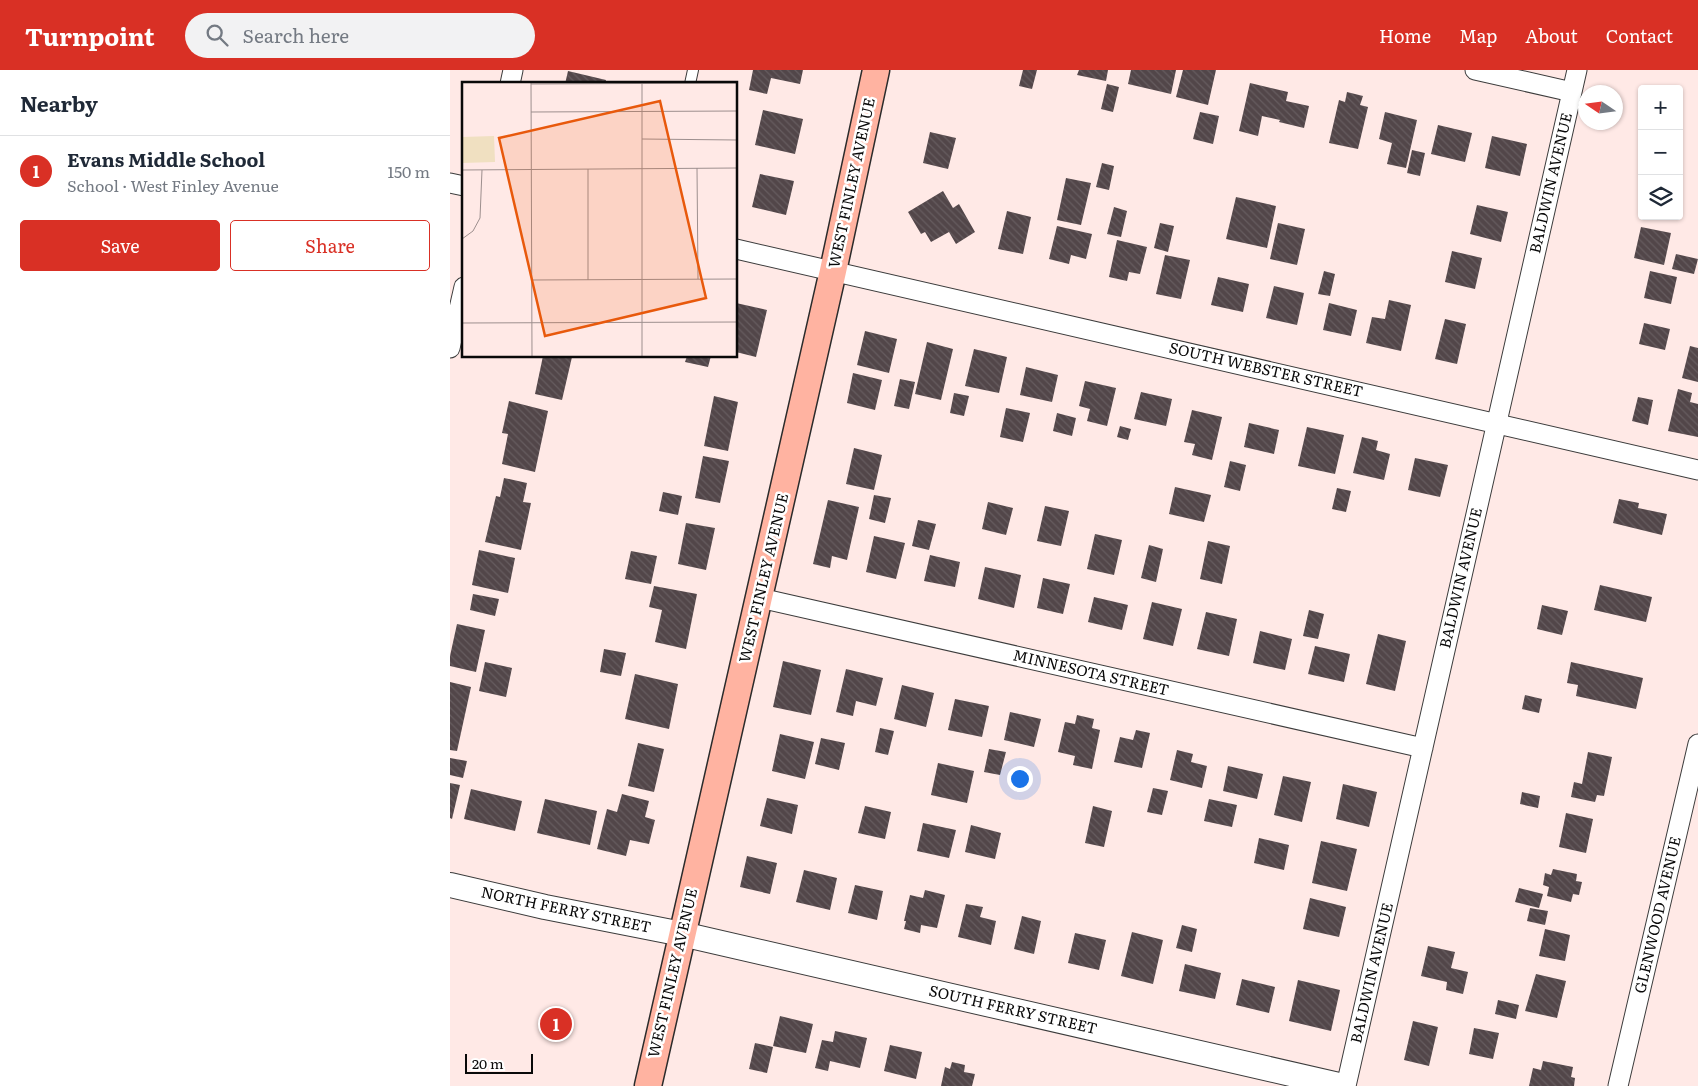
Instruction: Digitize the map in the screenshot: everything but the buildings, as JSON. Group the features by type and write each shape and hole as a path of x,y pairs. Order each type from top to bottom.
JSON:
{"main road":[{"name":"WEST FINLEY AVENUE","path":"648,1086 760,598 876,70"}],"street":[{"path":"1475,70 1572,92"},
{"name":"BALDWIN AVENUE","path":"1345,1086 1577,70"},
{"name":"SOUTH WEBSTER STREET","path":"738,249 1698,470"},
{"path":"450,348 462,296"},
{"name":"MINNESOTA STREET","path":"760,598 1423,748"},
{"name":"GLENWOOD AVENUE","path":"1618,1086 1698,744"},
{"name":"NORTH FERRY STREET","path":"450,885 544,907 682,934"},
{"name":"SOUTH FERRY STREET","path":"682,934 1345,1086"}],"place":[{"name":"Evans Middle School","path":"556,1024"}]}
